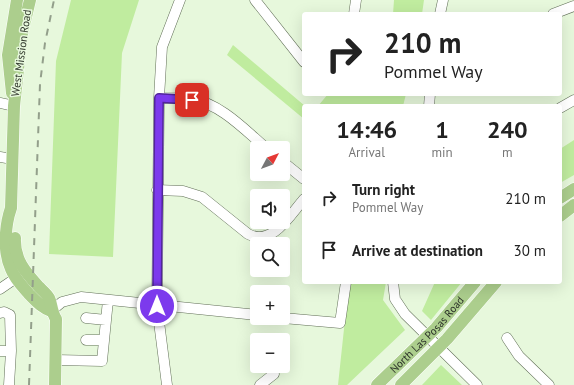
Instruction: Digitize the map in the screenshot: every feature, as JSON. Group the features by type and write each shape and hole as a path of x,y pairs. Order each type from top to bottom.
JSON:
{"main road":[{"name":"West Mission Road","path":"14,106 8,55 13,13 17,0"},
{"name":"West Mission Road","path":"30,0 22,33 14,106 6,158 11,208 15,221 14,250 25,272 50,299 51,310 56,319 55,385"},
{"path":"562,197 574,189"},
{"path":"562,214 574,205"},
{"name":"West Mission Road","path":"11,208 3,231 8,262 16,278 41,307 51,310"},
{"name":"North Las Posas Road","path":"377,385 427,337 473,284"},
{"name":"North Las Posas Road","path":"401,385 438,348 494,284"}],"street":[{"path":"167,385 157,306 159,98 162,47 180,0"},
{"path":"255,0 302,60"},
{"path":"354,12 356,0"},
{"path":"440,12 443,0"},
{"path":"558,12 574,6"},
{"path":"159,98 192,100 213,108 234,121 258,141"},
{"path":"562,107 574,100"},
{"path":"0,103 3,102 14,106"},
{"path":"290,168 302,177"},
{"path":"157,190 183,191 202,197 248,234 253,237 265,238 273,234 302,201"},
{"path":"0,289 16,278"},
{"path":"290,319 340,323 346,284"},
{"path":"392,284 395,299 404,314 477,385"},
{"path":"51,310 69,299 81,297 250,314"},
{"path":"56,360 102,361 108,300"},
{"path":"0,313 4,312 10,316 3,348 9,385"},
{"path":"86,318 106,320"},
{"path":"507,338 519,356 549,385"},
{"path":"86,340 104,340"},
{"path":"260,385 274,374"}],"green space":[{"path":"71,0 139,0 122,53 113,257 49,254 56,61"},
{"path":"394,0 424,0 422,12 393,12"},
{"path":"233,45 303,104 302,117 227,55"},
{"path":"326,96 406,96 404,104 320,104"},
{"path":"574,140 574,175 562,182 562,148"},
{"path":"349,284 386,284 383,300 405,330 347,385 338,385"},
{"path":"434,284 460,284 431,320 422,311"},
{"path":"441,365 462,385 422,385"}],"railway":[{"path":"29,385 40,84 45,43 54,0"}],"route":[{"path":"157,306 159,98 192,100"}]}
